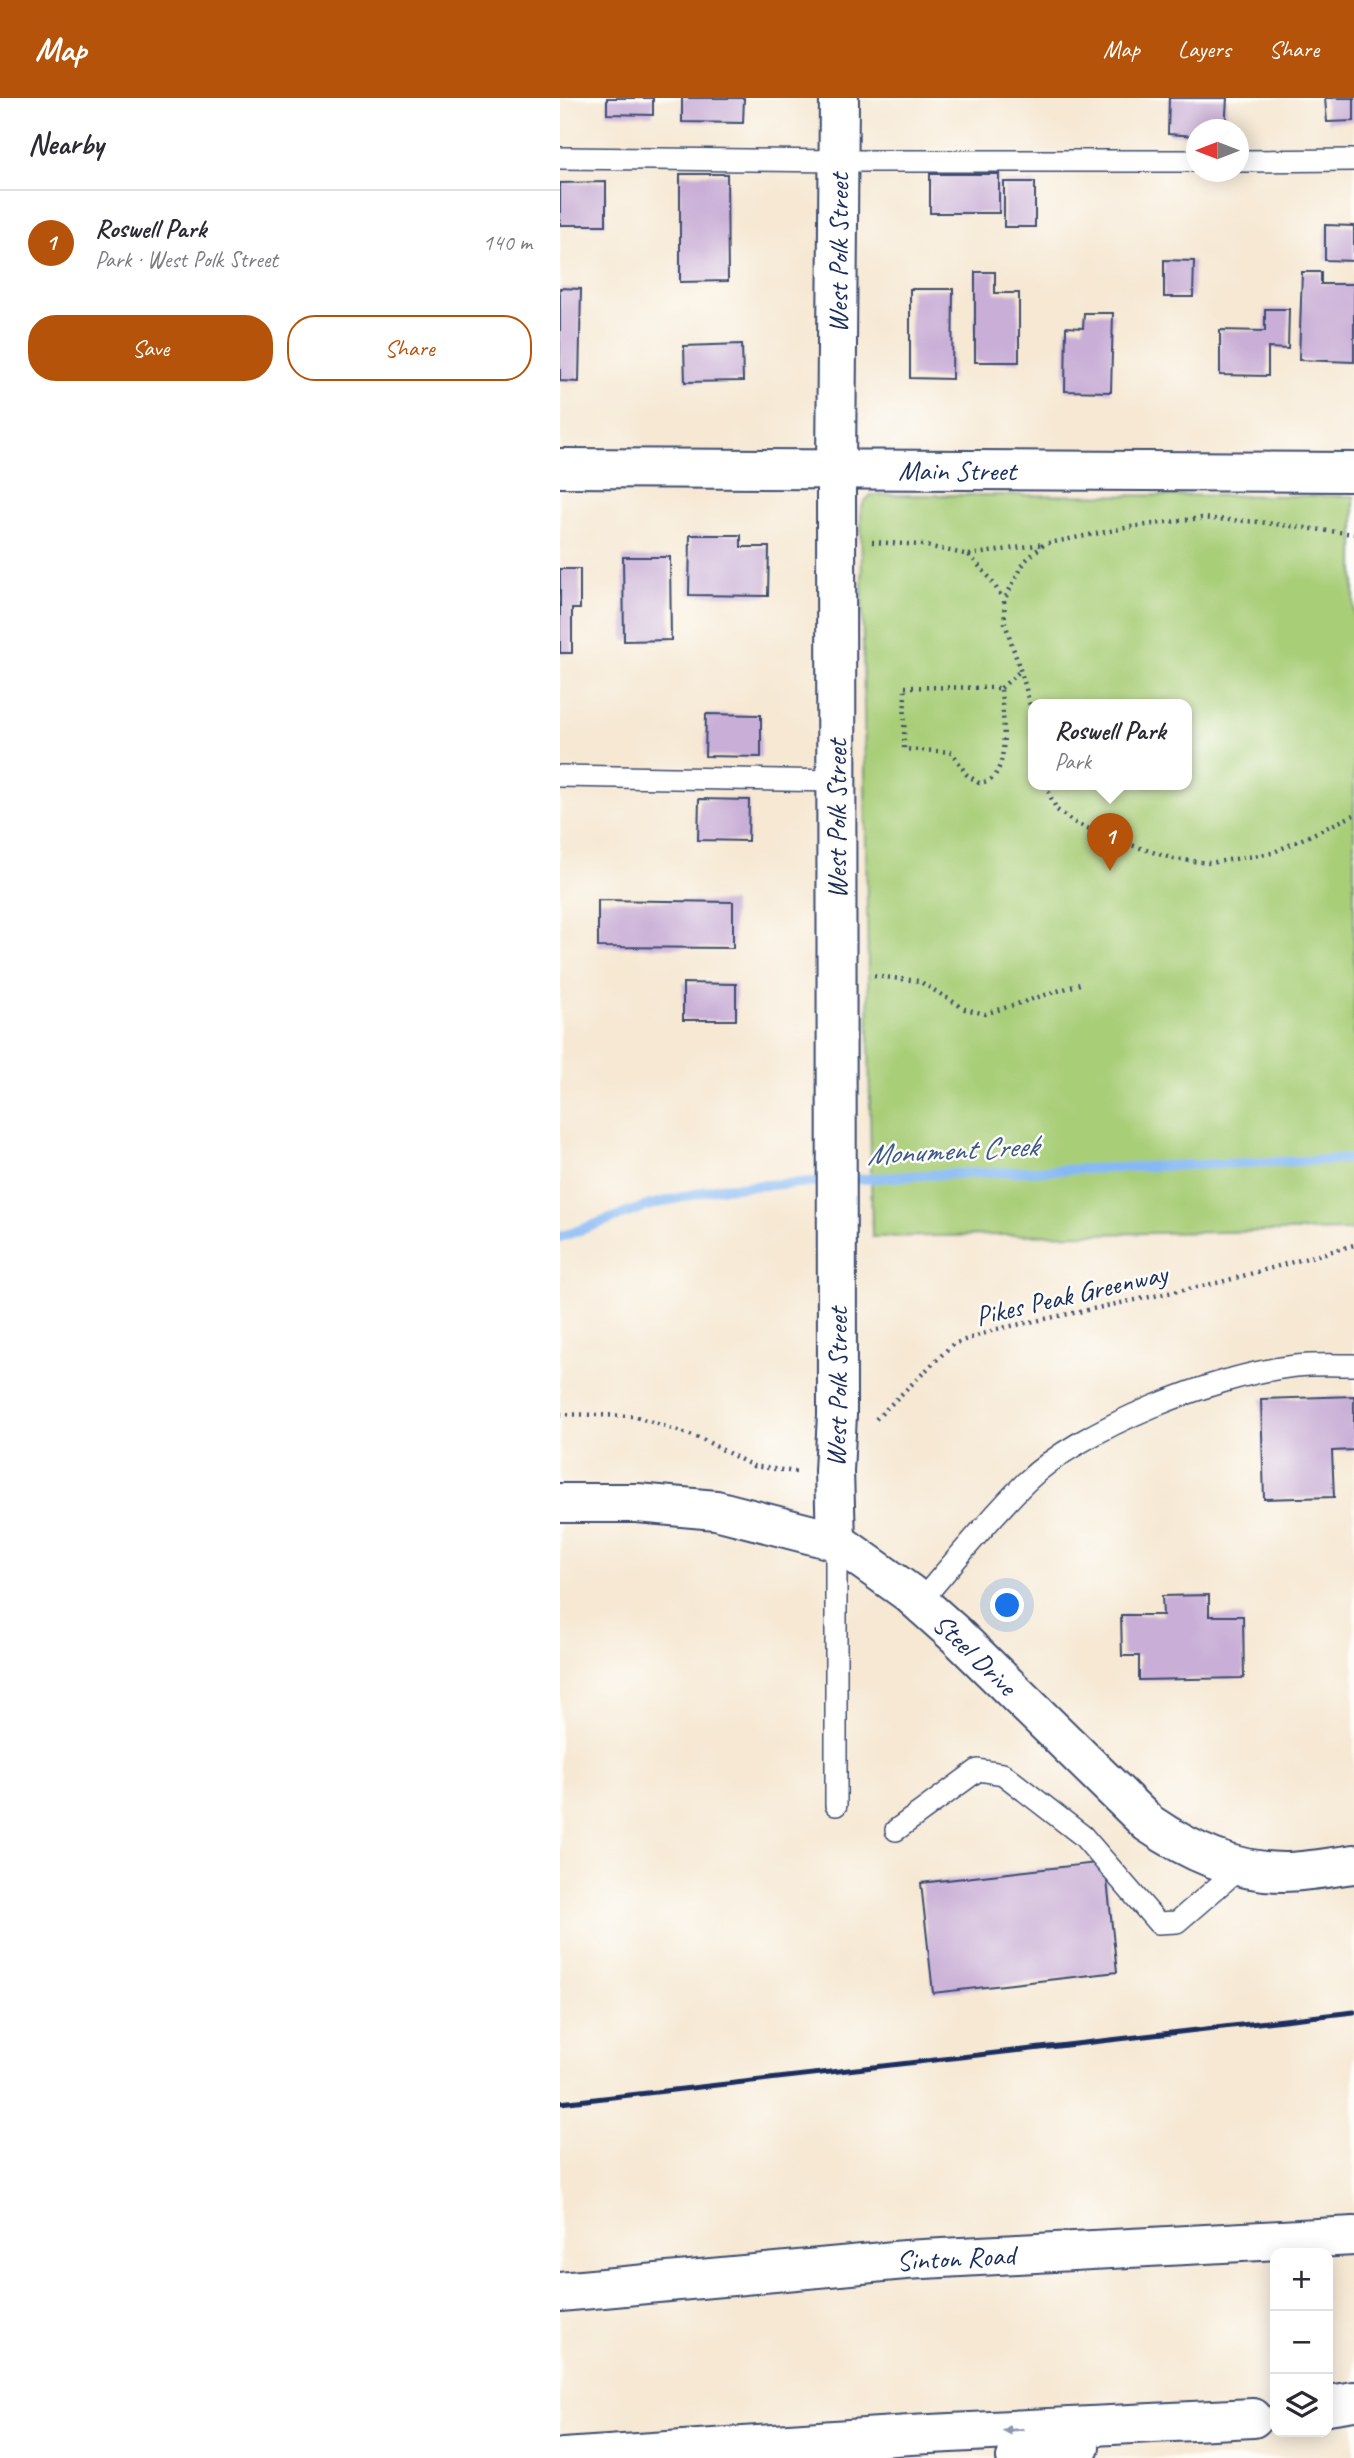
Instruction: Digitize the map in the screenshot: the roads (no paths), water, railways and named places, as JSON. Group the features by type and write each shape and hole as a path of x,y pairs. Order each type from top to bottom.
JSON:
{"main road":[{"name":"West Polk Street","path":"836,1541 836,470 839,98"},
{"name":"Main Street","path":"560,468 1354,472"},
{"name":"Steel Drive","path":"560,1503 636,1503 716,1510 836,1541 920,1602 1148,1823 1178,1844 1211,1859 1241,1867 1284,1872 1354,1864"},
{"name":"Sinton Road","path":"560,2292 905,2260 1354,2236"},
{"path":"1333,2404 1354,2401"},
{"path":"563,2458 910,2435 1264,2416"},
{"path":"1016,2458 1264,2416"}],"lane":[{"path":"560,158 838,162 1186,161"},
{"path":"1249,161 1354,160"},
{"path":"560,776 836,781"},
{"path":"920,1602 1027,1481 1085,1438 1183,1395 1246,1374 1297,1366 1354,1365"},
{"path":"836,1541 836,1805"},
{"path":"896,1830 978,1770 1003,1774 1083,1836 1158,1923 1177,1922 1241,1867"}],"waterway":[{"name":"Monument Creek","path":"560,1237 650,1205 719,1188 925,1175 1354,1159"}],"railway":[{"path":"560,2103 1354,2012"}],"place":[{"name":"Roswell Park","path":"1110,871"}]}
